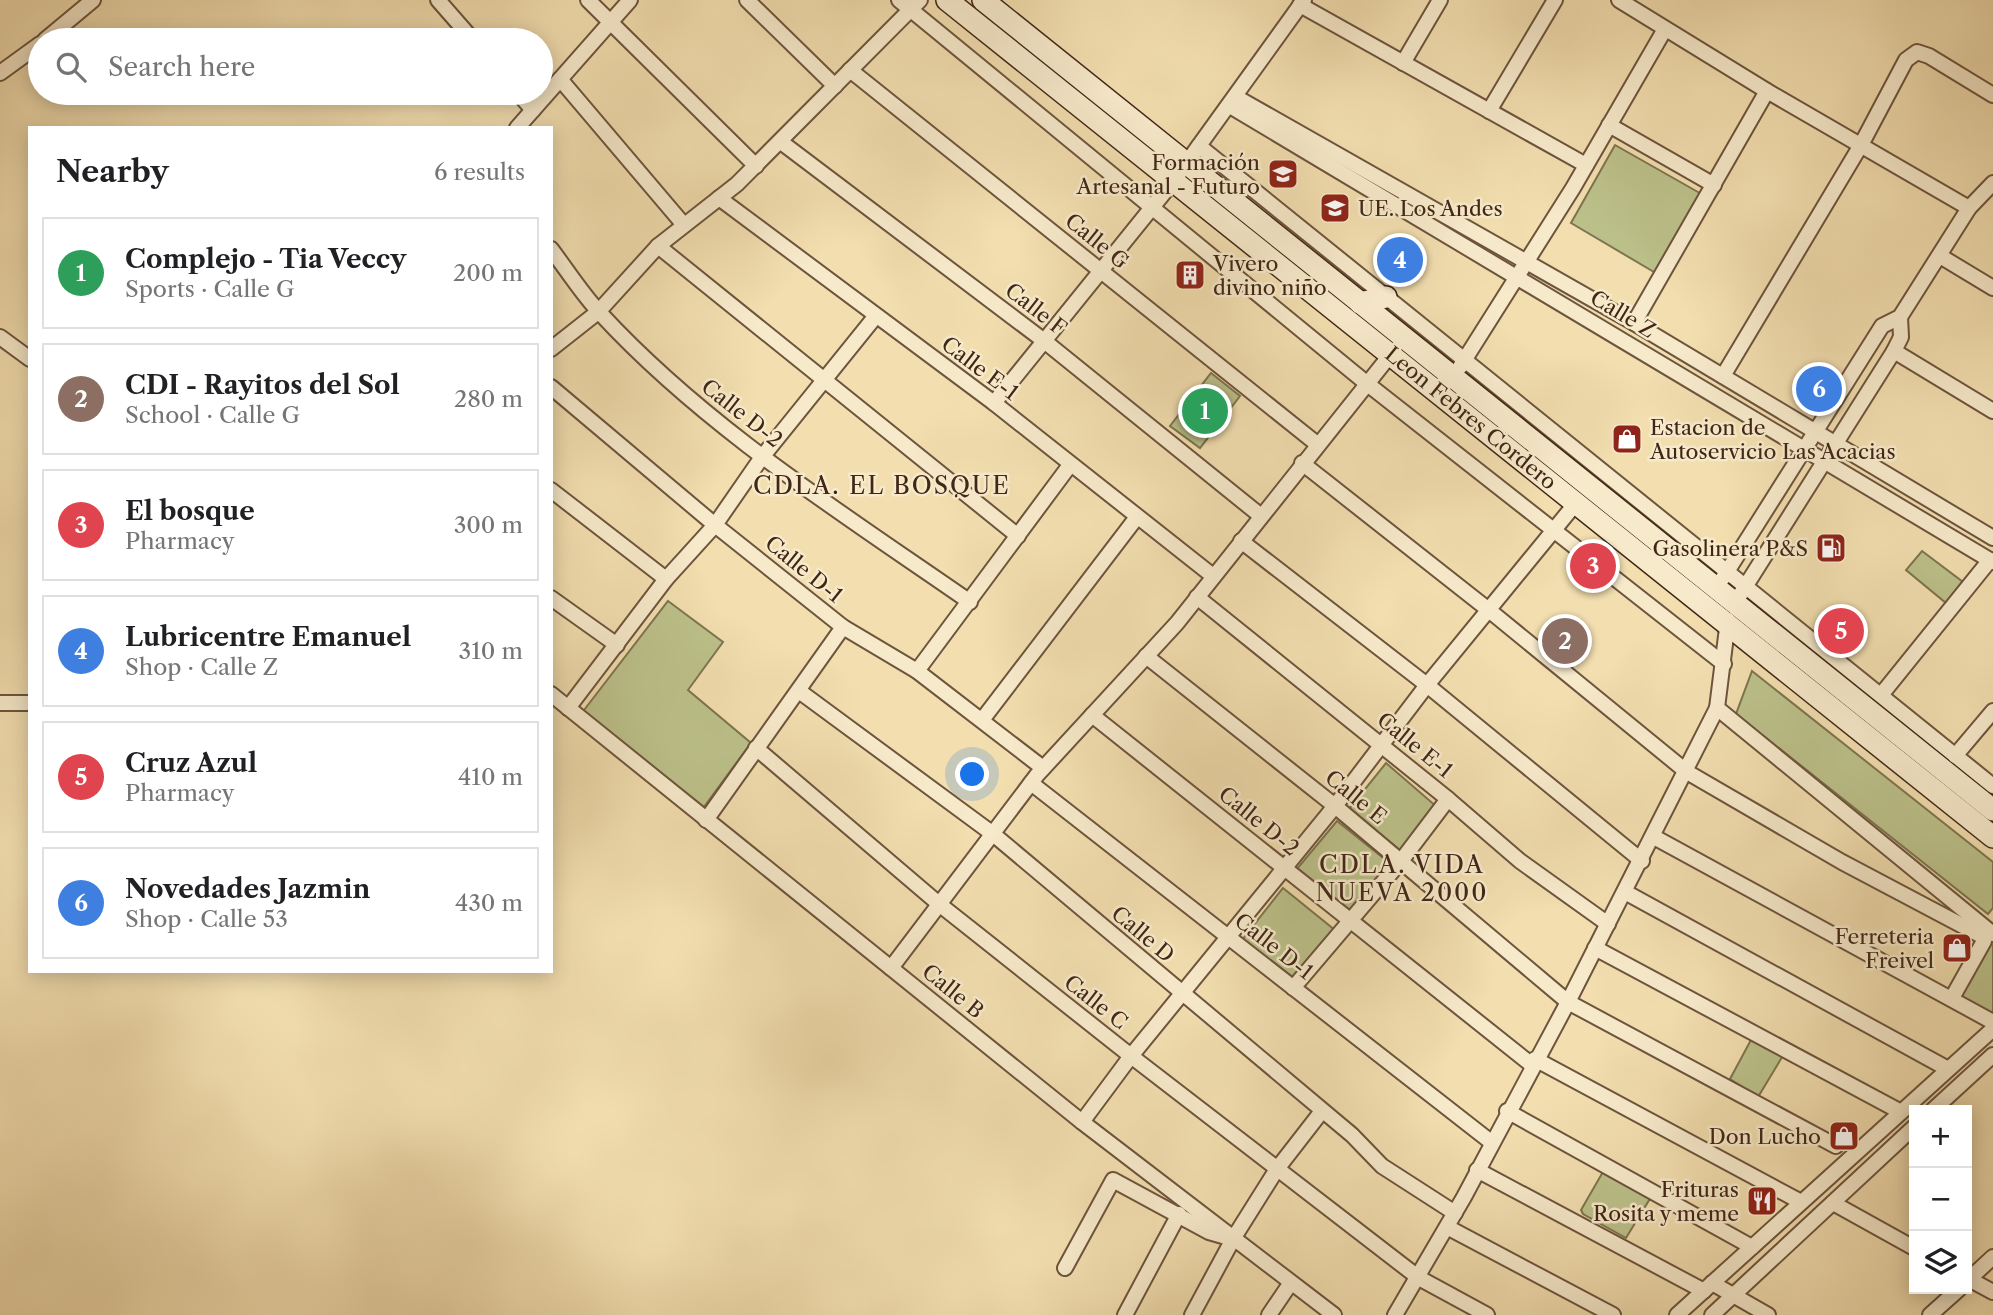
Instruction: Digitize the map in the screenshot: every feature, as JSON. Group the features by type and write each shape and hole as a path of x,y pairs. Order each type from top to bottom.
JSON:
{"street":[{"path":"59,28 93,0"},
{"path":"438,0 462,28"},
{"path":"588,0 756,166"},
{"path":"553,87 630,0"},
{"path":"747,0 835,86"},
{"path":"899,0 915,5 1365,382 1724,664"},
{"name":"Leon Febres Cordero","path":"947,0 1187,163 1584,483 1661,532 1714,587 1727,624 1993,837"},
{"name":"Leon Febres Cordero","path":"983,0 1402,337"},
{"path":"1403,63 1440,0"},
{"path":"1489,111 1555,0"},
{"path":"1619,0 1767,91 1969,208"},
{"path":"994,403 1187,163 1302,3 1586,165"},
{"path":"553,347 598,312 658,246 756,166 915,5"},
{"path":"1661,532 1609,478 1453,378 1523,270 1665,29"},
{"path":"1723,376 1861,145 1906,60 1917,52 1929,56 1993,95"},
{"path":"0,73 28,53"},
{"name":"Calle G","path":"850,70 1317,443"},
{"path":"560,79 684,225"},
{"path":"1634,324 1767,91"},
{"name":"Calle Z","path":"1233,101 1523,270 1825,460 1992,561"},
{"path":"529,105 533,110"},
{"path":"519,126 537,105"},
{"path":"1609,125 1714,185"},
{"name":"Calle F","path":"781,142 1044,340 1261,516"},
{"path":"891,968 1043,768 1197,597 1402,337 1386,298 1187,163"},
{"path":"1714,587 1806,448 1882,326 1900,317 1969,208 1993,183"},
{"name":"Calle E-1","path":"719,198 875,317 994,403 1213,576"},
{"path":"658,246 1018,536"},
{"name":"Calle D-2","path":"553,252 598,312 670,382 762,457 970,602"},
{"path":"1940,256 1993,288"},
{"name":"Calle Z","path":"1523,270 1634,324 1816,430 1993,538"},
{"path":"1360,303 1386,298"},
{"path":"568,708 666,579 715,525 762,457 875,317"},
{"path":"1395,1315 1455,1213 1687,772 1717,708 1727,624 1740,595 1894,352 1901,337 1900,317"},
{"path":"0,337 28,358"},
{"path":"1894,352 1993,411"},
{"name":"Leon Febres Cordero","path":"1453,378 1576,503 1714,587 1740,595 1868,693 1927,745 1984,787 1993,810"},
{"name":"Calle D-1","path":"553,389 715,525 843,627 917,671 1043,768"},
{"path":"1302,463 1490,611 1687,772 1842,862 1982,936 1984,941 1952,998"},
{"path":"917,671 1070,465"},
{"path":"1584,483 1609,478"},
{"path":"553,492 666,579"},
{"path":"1082,1122 1131,1056 1230,938 1335,806 1427,685 1576,503"},
{"path":"982,720 1137,517"},
{"path":"1241,541 1427,685 1642,860"},
{"path":"1868,693 1992,561"},
{"name":"Calle E-1","path":"1197,597 1448,799 1520,861 1608,925"},
{"path":"553,599 617,645"},
{"path":"706,820 782,708 799,691 843,627"},
{"name":"Calle E","path":"1146,656 1335,806 1568,1002 1836,1146"},
{"name":"Calle D","path":"799,691 993,834 1322,1111 1382,1166 1455,1213"},
{"name":"Calle B","path":"553,696 1082,1122 1290,1284 1334,1315"},
{"path":"0,703 28,704"},
{"path":"1717,708 1993,934"},
{"path":"1955,756 1993,712"},
{"name":"Calle D-2","path":"1092,715 1534,1062 1801,1202"},
{"path":"1927,745 1955,756 1984,787"},
{"name":"Calle C","path":"756,748 939,904 1131,1056 1419,1278 1487,1315"},
{"name":"Calle D-1","path":"1031,783 1491,1142"},
{"path":"1293,988 1401,861 1448,799"},
{"path":"1654,837 1993,1022"},
{"path":"1625,892 1948,1069"},
{"path":"1595,948 1900,1112"},
{"path":"1677,1315 1993,1029"},
{"path":"1938,1105 1993,1055"},
{"path":"1192,1315 1233,1240 1277,1169 1322,1111"},
{"path":"1507,1111 1752,1247"},
{"path":"1712,1315 1909,1133"},
{"path":"1477,1170 1768,1315"},
{"path":"1065,1268 1113,1180 1209,1232 1233,1240"},
{"path":"1833,1203 1909,1245"},
{"path":"1125,1315 1179,1214"},
{"path":"1447,1227 1613,1315"},
{"path":"1972,1276 1993,1257"},
{"path":"1269,1315 1290,1284"},
{"path":"1972,1284 1993,1292"},
{"path":"1930,1315 1952,1294"}],"green space":[{"path":"1615,145 1705,196 1659,275 1571,223"},
{"path":"1211,373 1240,396 1200,448 1170,426"},
{"path":"1922,551 1963,582 1946,603 1906,570"},
{"path":"668,601 723,642 688,690 751,743 701,811 581,714"},
{"path":"1752,671 1993,862 1993,908 1988,914 1736,714"},
{"path":"1386,763 1437,807 1401,851 1349,809"},
{"path":"1337,821 1392,865 1350,912 1296,870"},
{"path":"1283,888 1336,931 1293,982 1242,940"},
{"path":"1988,941 1993,945 1993,1018 1957,996"},
{"path":"1752,1038 1784,1054 1758,1097 1730,1079"},
{"path":"1604,1170 1651,1197 1626,1238 1583,1214 1581,1210"}],"place":[{"name":"Formación Artesanal - Futuro","path":"1283,174"},
{"name":"UE. Los Andes","path":"1335,208"},
{"name":"Lubricentre Emanuel","path":"1400,260"},
{"name":"Vivero divino niño","path":"1190,275"},
{"name":"Novedades Jazmin","path":"1819,389"},
{"name":"Complejo - Tia Veccy","path":"1205,411"},
{"name":"Estacion de Autoservicio Las Acacias","path":"1627,439"},
{"name":"Gasolinera P&S","path":"1831,548"},
{"name":"El bosque","path":"1593,566"},
{"name":"Cruz Azul","path":"1841,631"},
{"name":"CDI - Rayitos del Sol","path":"1565,641"},
{"name":"Ferreteria Freivel","path":"1957,948"},
{"name":"Don Lucho","path":"1844,1136"},
{"name":"Frituras Rosita y meme","path":"1762,1201"}],"district":[{"name":"CDLA. EL BOSQUE","path":"882,485"},
{"name":"CDLA. VIDA NUEVA 2000","path":"1402,878"}]}
